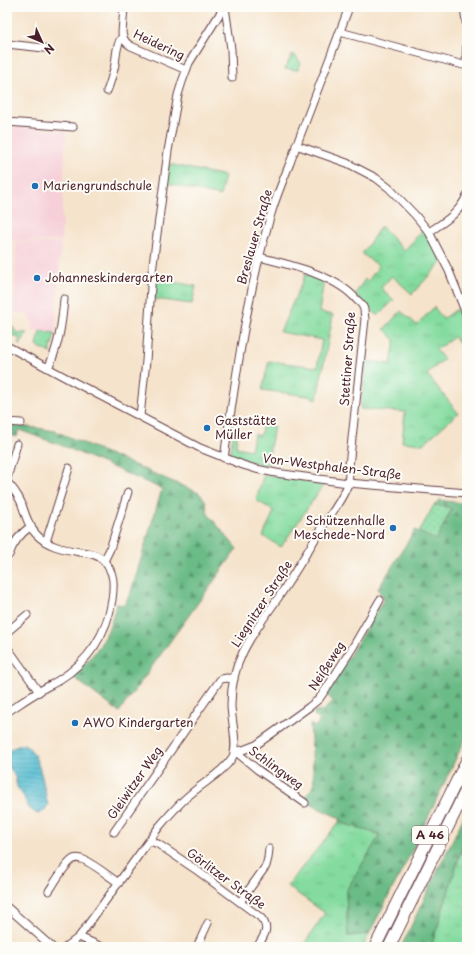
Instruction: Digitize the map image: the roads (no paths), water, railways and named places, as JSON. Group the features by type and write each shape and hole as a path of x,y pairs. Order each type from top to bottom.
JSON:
{"highway":[{"name":"A 46","path":"375,947 467,760"},
{"name":"A 46","path":"388,947 467,788"}],"street":[{"name":"Heidering","path":"107,91 114,68 117,47 122,37 124,7"},
{"name":"Heidering","path":"122,37 128,44 186,70 193,56 224,7"},
{"name":"Heidering","path":"224,7 231,49 232,78"},
{"name":"Breslauer Straße","path":"224,458 238,358 259,257 271,213 349,7"},
{"path":"464,7 467,28"},
{"path":"340,32 467,66 467,33"},
{"path":"7,44 44,48"},
{"path":"140,416 146,361 152,272 162,195 178,95 186,70"},
{"path":"7,122 73,127"},
{"path":"296,145 347,163 376,178 389,188 415,214 429,232 449,271 467,316"},
{"path":"429,232 452,216 461,206 467,195"},
{"name":"Stettiner Straße","path":"259,257 292,266 326,278 350,292 363,307 365,319 348,483"},
{"path":"48,368 55,354 59,340 64,299"},
{"name":"Von-Westphalen-Straße","path":"7,346 200,448 256,469 348,483 467,493"},
{"path":"7,422 21,423"},
{"path":"7,478 17,444"},
{"path":"46,542 69,468"},
{"path":"7,482 16,493 30,526 37,535 46,542 60,549 94,555 104,561 114,581 109,617 97,643 89,654 80,664 66,675 7,712"},
{"name":"Liegnitzer Straße","path":"235,751 231,712 232,690 240,659 246,645 301,562 344,493 348,483"},
{"path":"104,561 110,549 128,492"},
{"path":"9,555 17,538 30,526"},
{"name":"Neißeweg","path":"235,751 243,750 256,745 309,708 319,699 380,600"},
{"path":"7,632 27,615"},
{"path":"7,647 39,692"},
{"name":"Gleiwitzer Weg","path":"114,832 220,680 226,678 234,679"},
{"path":"66,947 79,937 159,827 175,808 225,766 232,759 235,751"},
{"name":"Schlingweg","path":"235,751 258,770 305,803"},
{"name":"Görlitzer Straße","path":"150,840 158,844 260,917 265,923 266,929 264,936 257,947"},
{"path":"240,902 266,866 269,849"},
{"path":"49,891 67,865 72,860 77,858 83,859 119,883"},
{"path":"7,907 52,947"},
{"path":"197,947 208,923"},
{"path":"79,937 102,947"}],"water":[{"path":"24,744 29,748 38,763 48,805 44,811 38,814 28,807 24,797 17,787 15,777 7,763 7,750"}],"place":[{"name":"Mariengrundschule","path":"35,186"},
{"name":"Johanneskindergarten","path":"37,278"},
{"name":"Gaststätte Müller","path":"207,428"},
{"name":"Schützenhalle Meschede-Nord","path":"393,528"},
{"name":"AWO Kindergarten","path":"75,723"}]}
